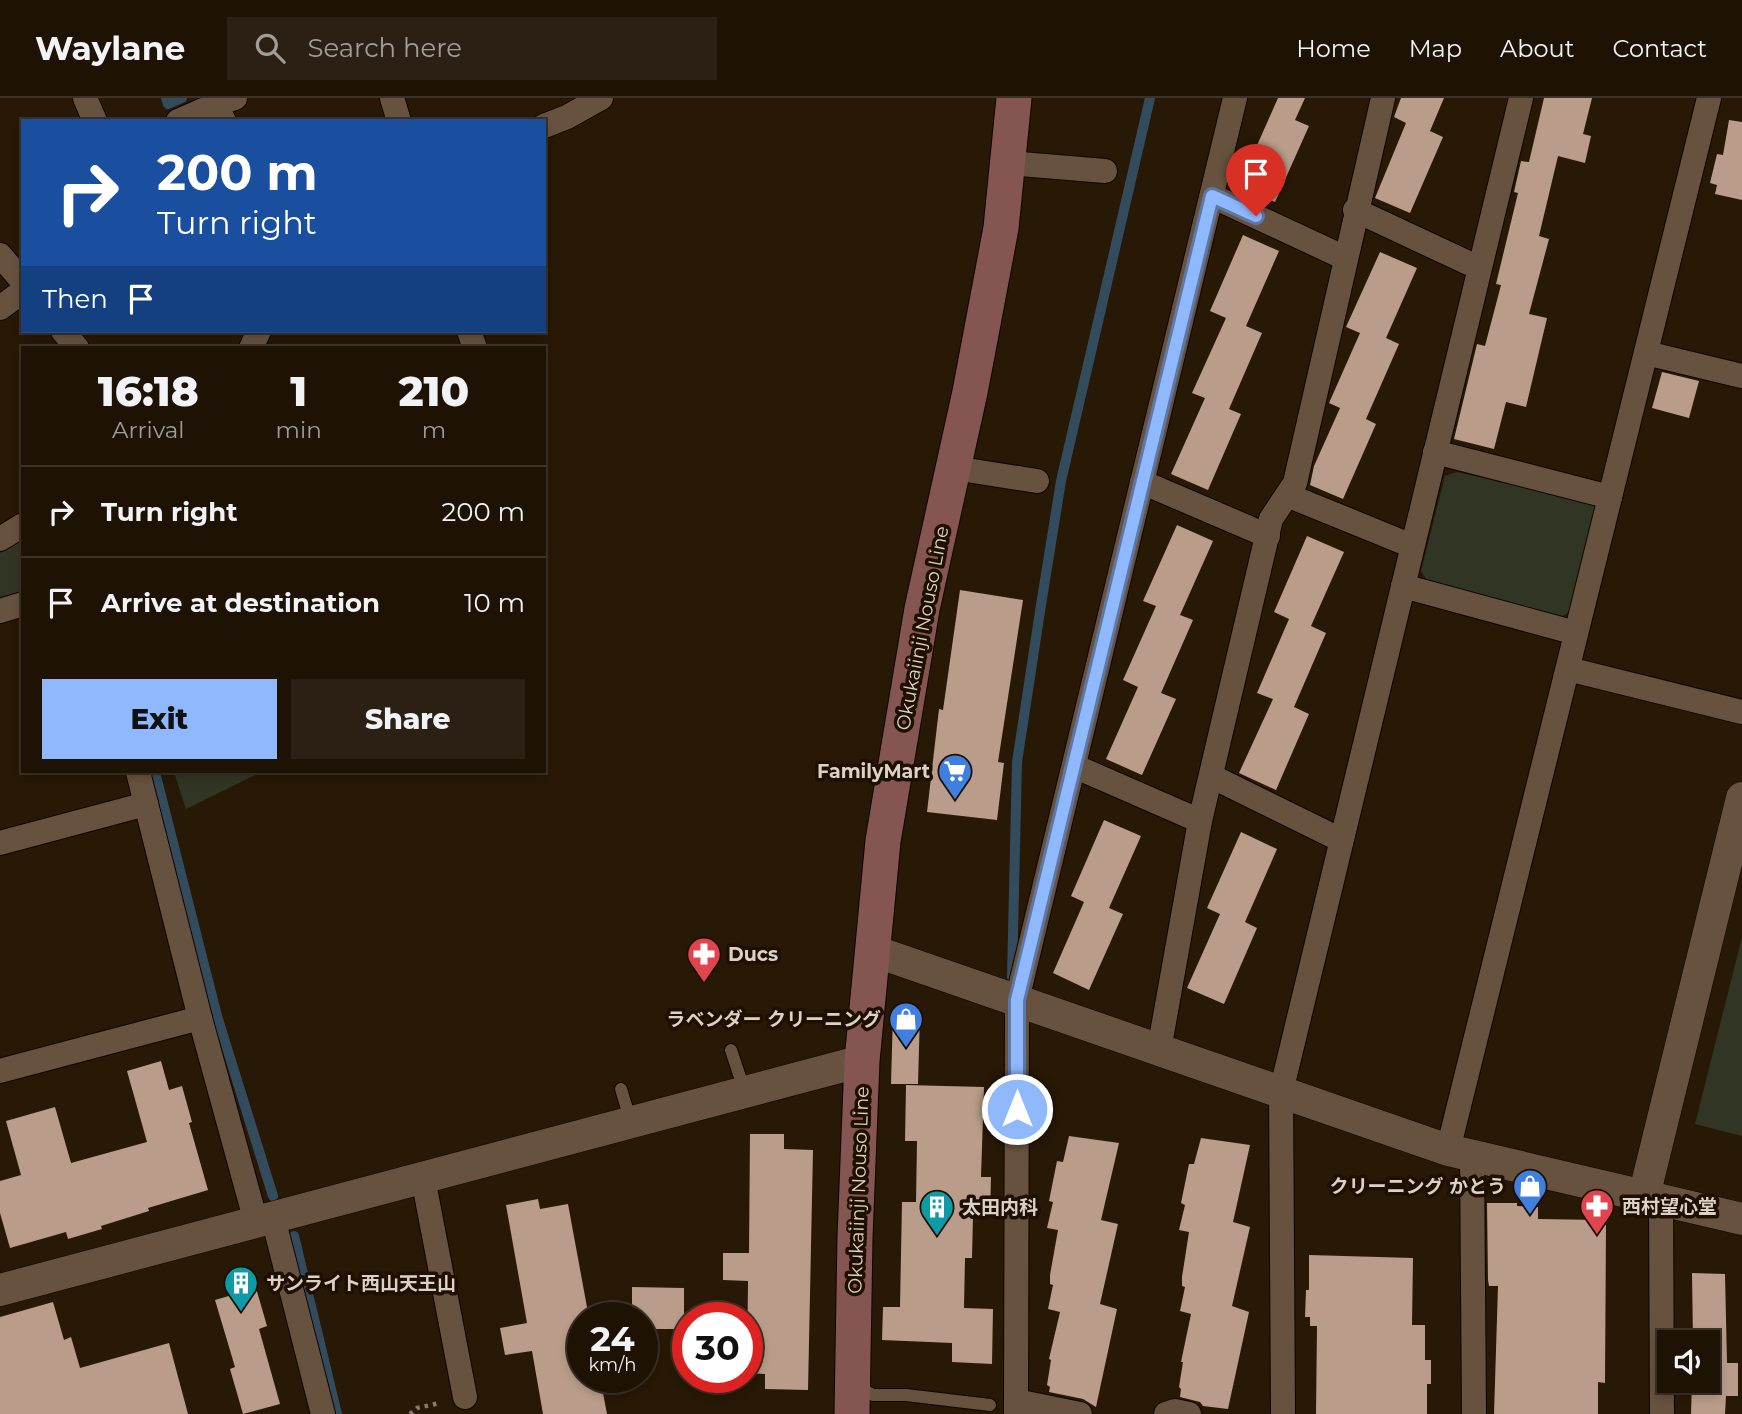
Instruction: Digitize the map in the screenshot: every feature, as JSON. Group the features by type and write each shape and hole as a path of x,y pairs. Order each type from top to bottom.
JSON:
{"main road":[{"name":"Okukaiinji Nouso Line","path":"852,1399 862,1061 883,841 922,609 954,468 1001,228 1014,98"}],"street":[{"path":"85,98 94,119"},
{"path":"392,98 398,119"},
{"path":"546,125 601,98"},
{"path":"1080,1414 1016,1408 1017,1000 1235,98"},
{"path":"1159,1050 1200,821 1271,519 1295,483 1355,210 1383,98"},
{"path":"1283,1414 1280,1092 1521,98"},
{"path":"1474,1414 1460,1152 1568,669 1709,98"},
{"path":"185,119 225,108"},
{"path":"1008,163 1105,171"},
{"path":"1212,196 1345,258"},
{"path":"1355,210 1479,268"},
{"path":"0,255 21,280"},
{"path":"0,308 21,292"},
{"path":"1646,353 1742,376"},
{"path":"1435,452 1610,496"},
{"path":"954,468 1037,481"},
{"path":"1142,482 1268,536"},
{"path":"1287,495 1412,547"},
{"path":"0,539 21,526"},
{"path":"1402,586 1577,633"},
{"path":"0,611 21,605"},
{"path":"1568,669 1742,712"},
{"path":"1074,766 1200,821"},
{"path":"142,774 146,804 200,1018 265,1220 323,1414"},
{"path":"1211,776 1341,840"},
{"path":"1662,1414 1652,1198 1742,798"},
{"path":"0,843 146,804"},
{"path":"874,951 1460,1152 1742,1219"},
{"path":"0,1070 200,1018"},
{"path":"0,1290 862,1061"},
{"path":"423,1178 465,1397"},
{"path":"1166,1414 1175,1411 1189,1414"}],"lane":[{"path":"732,1051 745,1092"},
{"path":"621,1089 631,1123"},
{"path":"852,1399 873,1395 906,1395 990,1405"}],"green space":[{"path":"1457,472 1593,503 1598,512 1575,608 1561,617 1428,582 1421,571 1445,476"},
{"path":"21,539 21,592 0,597 0,553"},
{"path":"174,773 259,773 186,809"},
{"path":"1742,937 1742,1136 1695,1124"}],"building":[{"path":"1278,98 1305,98 1295,120 1309,126 1275,202 1239,186"},
{"path":"1401,98 1444,98 1430,131 1443,137 1410,213 1375,198 1406,123 1394,117"},
{"path":"1544,98 1592,98 1583,134 1591,136 1585,163 1558,156 1539,236 1549,239 1529,314 1547,318 1526,407 1506,402 1494,449 1454,439 1477,344 1485,346 1501,285 1496,284 1518,193 1514,192 1521,161 1529,162"},
{"path":"1729,120 1742,122 1742,200 1715,194 1717,185 1710,183 1717,154 1723,155"},
{"path":"1243,235 1279,251 1246,326 1262,333 1229,409 1241,414 1208,490 1171,474 1205,398 1192,393 1226,318 1210,311"},
{"path":"1380,252 1417,268 1386,338 1399,344 1366,419 1376,424 1343,499 1310,485 1314,466 1340,408 1329,403 1360,333 1346,327"},
{"path":"1662,372 1699,381 1689,418 1652,408"},
{"path":"1177,525 1213,541 1180,615 1193,620 1161,693 1176,699 1142,775 1106,759 1138,687 1123,680 1156,606 1143,601"},
{"path":"1307,536 1344,552 1311,626 1326,633 1294,707 1309,714 1276,790 1239,773 1273,699 1257,693 1289,619 1274,612"},
{"path":"960,590 1023,600 998,762 1004,763 997,820 927,812 939,709 943,710"},
{"path":"1104,820 1141,836 1109,908 1123,914 1089,990 1053,973 1084,902 1071,896"},
{"path":"1241,832 1277,849 1245,922 1257,928 1224,1004 1187,988 1220,914 1207,908"},
{"name":"ラベンダー クリーニング","path":"893,1013 920,1014 918,1084 891,1084"},
{"path":"161,1061 169,1090 182,1086 192,1122 189,1123 208,1190 148,1208 149,1211 68,1239 66,1232 10,1248 0,1213 0,1181 21,1175 6,1121 55,1107 71,1163 147,1142 127,1071"},
{"path":"906,1085 984,1087 981,1177 991,1177 990,1216 973,1216 972,1258 965,1258 964,1308 993,1309 992,1364 952,1362 952,1343 882,1340 883,1307 900,1307 902,1202 916,1202 917,1141 905,1141"},
{"path":"750,1134 784,1134 784,1149 813,1150 808,1390 765,1389 763,1302 748,1302 748,1281 723,1280 723,1253 749,1253"},
{"path":"1069,1136 1119,1143 1101,1220 1118,1224 1100,1304 1117,1309 1096,1407 1083,1399 1049,1392 1050,1387 1047,1385 1049,1359 1060,1312 1048,1309 1053,1285 1050,1284 1050,1275 1058,1230 1047,1228 1053,1202 1049,1201 1057,1161 1063,1162"},
{"path":"1201,1138 1250,1145 1233,1222 1250,1227 1232,1306 1249,1312 1228,1409 1203,1406 1200,1402 1180,1397 1179,1387 1191,1314 1180,1311 1185,1287 1182,1286 1182,1277 1189,1232 1179,1230 1185,1205 1181,1203 1189,1164 1194,1164"},
{"path":"538,1199 540,1209 568,1204 586,1302 567,1302 567,1393 603,1393 607,1414 543,1414 532,1351 505,1355 500,1328 527,1323 506,1205"},
{"path":"1487,1203 1517,1203 1517,1206 1538,1207 1538,1219 1599,1220 1599,1225 1606,1225 1605,1383 1598,1382 1598,1414 1494,1414 1498,1286 1489,1286 1488,1280"},
{"path":"1309,1255 1413,1258 1412,1325 1425,1325 1425,1360 1431,1360 1431,1384 1427,1384 1427,1414 1316,1414 1317,1326 1310,1326 1310,1317 1305,1317 1306,1290 1309,1290"},
{"path":"1692,1273 1725,1274 1727,1363 1738,1363 1738,1396 1726,1396 1725,1414 1691,1414 1692,1393 1720,1393 1720,1330 1693,1330"},
{"path":"632,1287 684,1288 684,1302 672,1302 672,1329 658,1329 658,1302 632,1302"},
{"path":"256,1288 267,1326 259,1329 280,1404 243,1414 230,1369 235,1367 215,1300"},
{"path":"53,1302 64,1340 71,1337 80,1368 169,1343 188,1414 0,1414 0,1317"}],"waterway":[{"path":"166,98 168,104 182,98"},
{"path":"1012,977 1017,762 1041,605 1061,481 1150,98"},
{"path":"155,773 217,1016 273,1196"},
{"path":"294,1236 337,1414"}],"place":[{"name":"FamilyMart","path":"955,801"},
{"name":"Ducs","path":"704,984"},
{"name":"ラベンダー クリーニング","path":"906,1049"},
{"name":"クリーニング かとう","path":"1530,1216"},
{"name":"西村望心堂","path":"1597,1236"},
{"name":"太田内科","path":"937,1237"},
{"name":"サンライト西山天王山","path":"241,1313"}],"route":[{"path":"1017,1109 1017,1000 1212,196 1256,216"}]}
